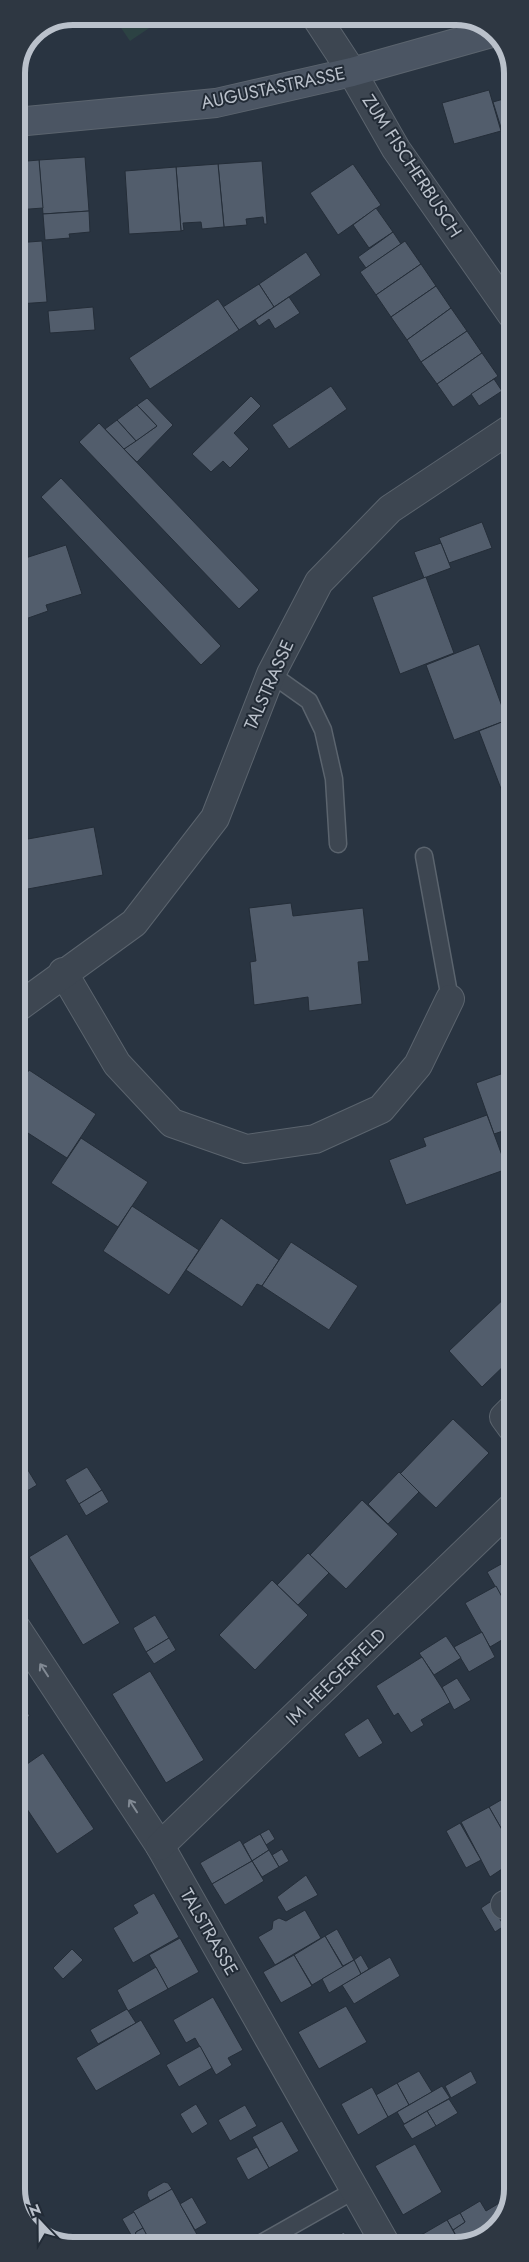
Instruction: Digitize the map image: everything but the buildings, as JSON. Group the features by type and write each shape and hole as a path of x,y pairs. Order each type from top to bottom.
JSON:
{"main road":[{"name":"AUGUSTASTRASSE","path":"25,121 216,103 352,72 485,35"}],"street":[{"name":"ZUM FISCHERBUSCH","path":"322,25 352,72 396,149 504,304"},
{"name":"TALSTRASSE","path":"25,1002 64,972 134,924 215,818 270,674 319,582 390,509 504,433"},
{"path":"64,972 117,1064 172,1123 246,1149 315,1139 381,1109 418,1065 450,999"},
{"name":"IM HEEGERFELD","path":"160,1846 504,1515"},
{"name":"TALSTRASSE","path":"25,1641 160,1846 381,2237"}],"lane":[{"path":"270,674 309,701 323,730 334,779 338,844"},
{"path":"424,856 450,999"},
{"path":"272,2237 355,2190"}],"green space":[{"path":"119,25 154,25 130,41"}]}
